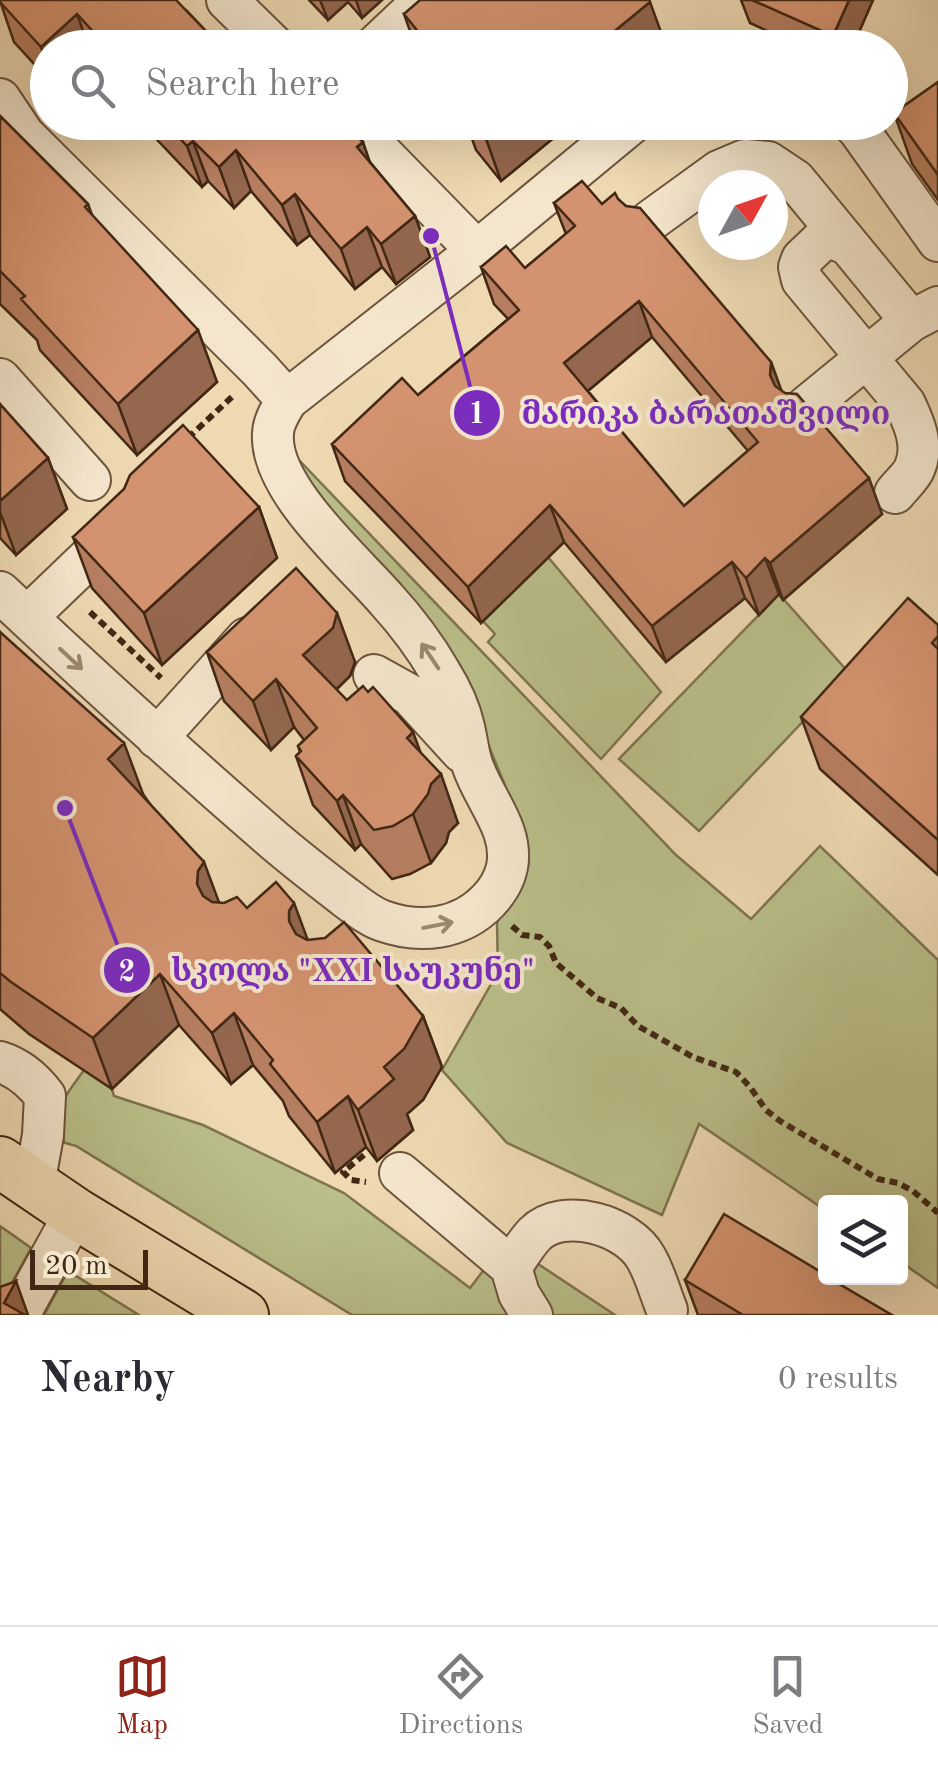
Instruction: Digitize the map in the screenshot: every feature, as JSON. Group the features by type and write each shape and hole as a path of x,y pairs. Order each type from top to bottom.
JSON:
{"main road":[{"path":"17,1174 243,1315"}],"street":[{"path":"227,0 258,30"},
{"path":"392,30 424,0"},
{"path":"0,99 24,135 287,400"},
{"path":"369,140 478,251"},
{"path":"126,523 13,605 156,738 297,879 367,933 436,928 469,917 502,883 510,858 504,831 471,763 463,722 442,674 389,601 320,528 293,492 277,460 272,436 277,416 287,400 478,251 611,140"},
{"path":"866,140 938,241"},
{"path":"650,222 719,171 744,160 768,162 796,180 847,244 924,314 806,406"},
{"path":"847,244 831,238 822,240 799,266 802,280 904,404 915,426 915,468 895,493"},
{"path":"0,379 90,480"},
{"path":"156,738 247,638"},
{"path":"374,675 410,695 471,763"},
{"path":"0,1062 19,1070 45,1096 43,1135 17,1174"},
{"path":"384,1162 512,1267 519,1294 532,1315"},
{"path":"19,1315 76,1213"},
{"path":"512,1267 535,1234 554,1222 588,1220 630,1238 646,1256 667,1310"}],"path":[{"path":"176,449 231,398"},
{"path":"78,601 187,703"},
{"path":"500,916 522,934 540,937 549,946 556,964 597,998 621,1008 638,1026 693,1056 736,1072 766,1110 780,1121 878,1179 913,1191 938,1213"},
{"path":"344,1172 384,1162"}],"green space":[{"path":"299,460 676,855 751,919 820,846 938,960 938,1288 908,1267 908,1195 818,1195 818,1205 699,1124 662,1215 507,1143 442,1070 498,972 497,923 529,864 516,812 460,676 305,476"},
{"path":"548,557 661,692 601,759 488,642 495,634 483,621"},
{"path":"779,594 849,673 699,831 619,759"},
{"path":"84,1070 112,1089 114,1096 203,1125 344,1193 470,1288 505,1242 615,1315 352,1315 76,1146 65,1143 58,1122 61,1104"},
{"path":"0,1226 31,1248 2,1301 0,1300"},
{"path":"68,1271 139,1315 44,1315"}],"building":[{"path":"176,0 205,30 92,30 77,14 60,30 30,30 30,35 0,2"},
{"path":"420,0 650,2 616,30 417,30 404,14"},
{"path":"752,0 849,0 836,30 820,30"},
{"path":"938,82 938,175 908,133 908,103"},
{"path":"0,116 88,204 85,207 198,330 118,404 0,271"},
{"path":"182,140 361,140 357,147 415,216 381,244 367,227 341,249 295,194 282,205 236,150 219,167 193,141 187,146"},
{"path":"582,181 602,204 615,193 626,206 640,208 771,362 770,375 775,386 785,393 797,394 869,478 770,563 765,558 746,578 732,562 652,626 550,505 468,587 332,444 402,378 418,395 519,310 481,267 506,246 525,268 575,226 554,203","holes":["639,301 758,442 684,506 564,363"]},
{"path":"0,404 48,458 0,501"},
{"path":"183,425 259,507 144,613 73,537"},
{"path":"296,568 337,613 333,628 303,655 347,700 363,686 368,692 373,687 413,732 407,738 441,774 413,814 393,826 374,830 343,795 337,801 296,756 301,751 298,746 317,728 276,679 253,701 207,652"},
{"path":"908,598 938,625 938,636 932,643 938,649 938,840 801,717"},
{"path":"0,632 124,743 108,759 204,862 197,884 203,896 224,903 237,897 247,908 276,882 294,903 289,921 296,934 307,940 325,938 344,922 423,1016 404,1049 384,1067 394,1079 358,1110 348,1096 317,1122 234,1013 212,1033 160,974 93,1038 0,973"},
{"path":"724,1214 818,1270 818,1285 841,1285 892,1315 743,1315 685,1280"},
{"path":"16,1281 4,1303 25,1315 0,1315 0,1287"}],"place":[{"name":"მარიკა ბარათაშვილი","path":"431,236"},
{"name":"სკოლა \"XXI საუკუნე\"","path":"65,808"}]}
